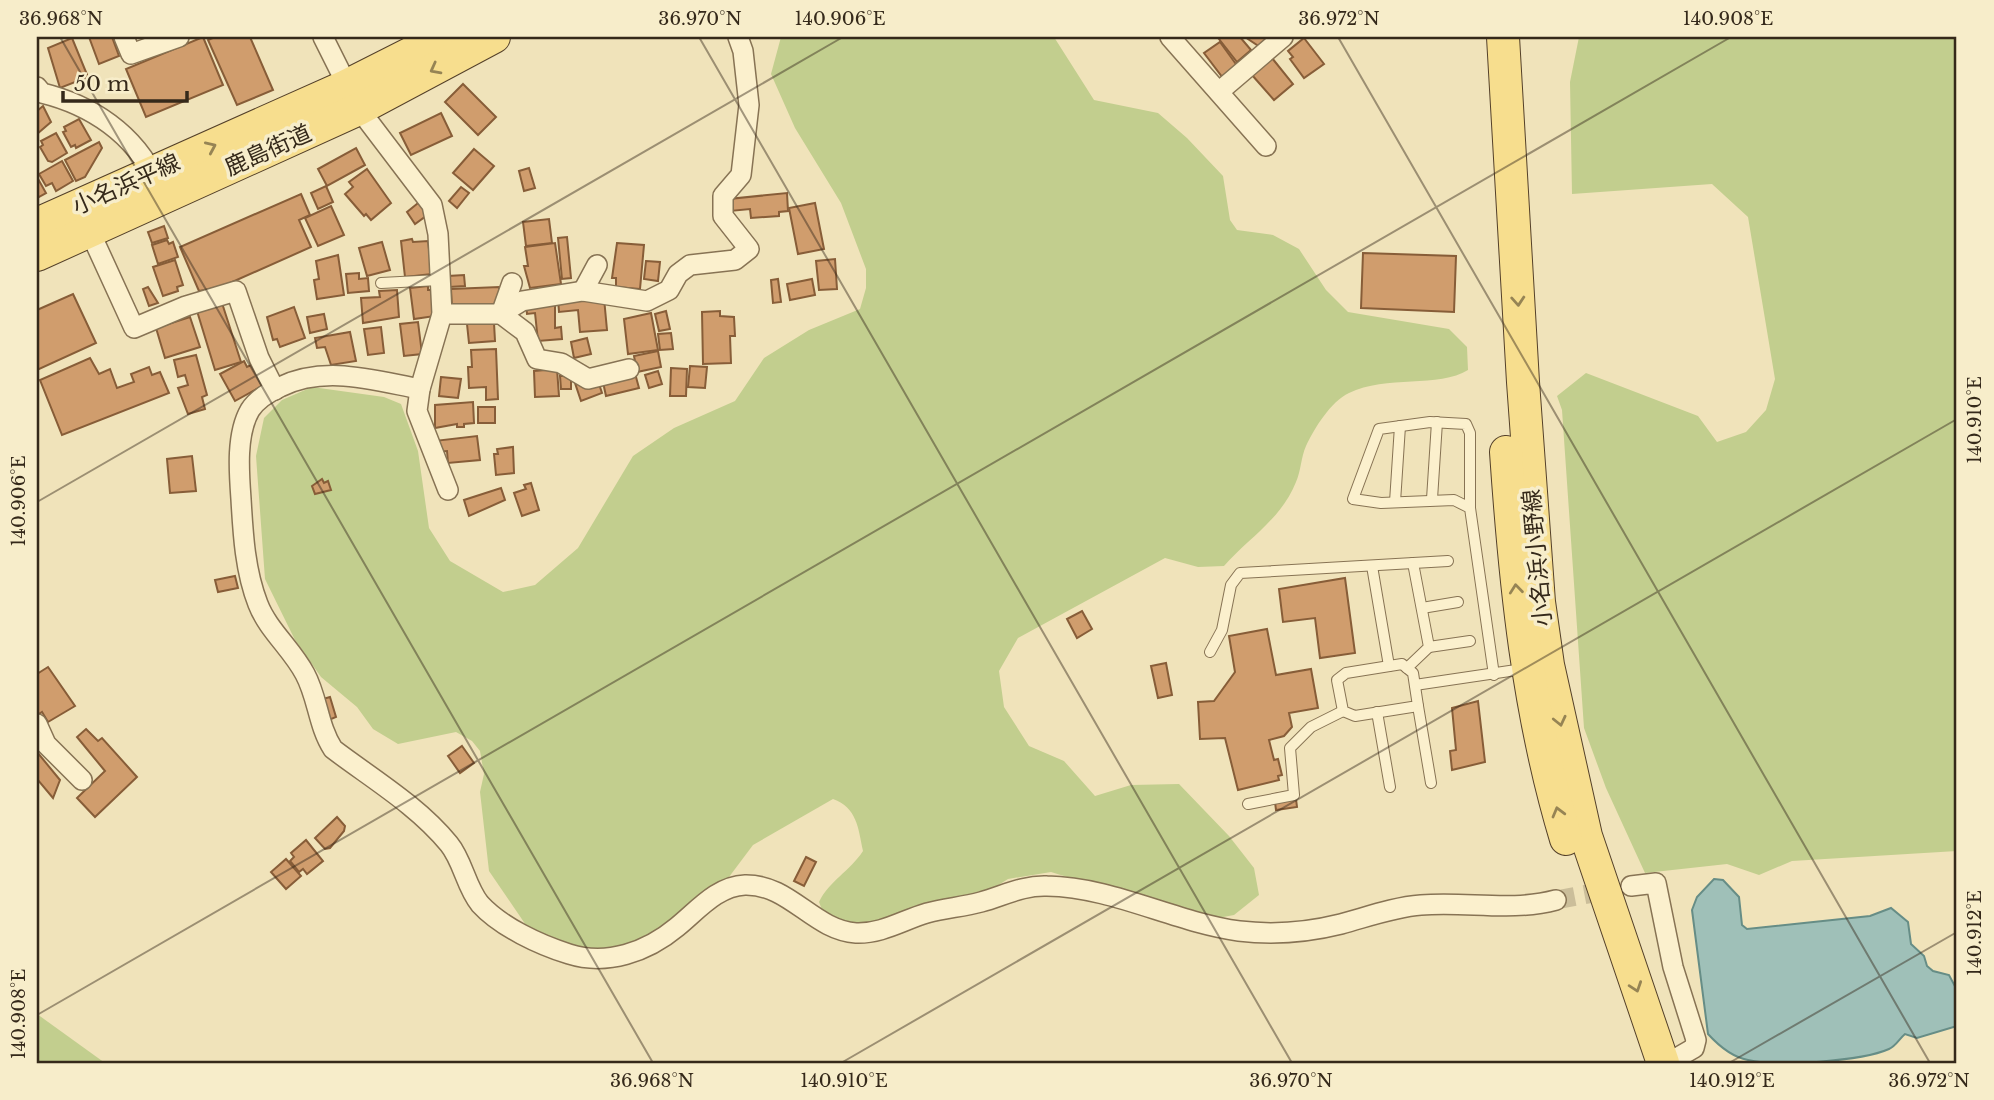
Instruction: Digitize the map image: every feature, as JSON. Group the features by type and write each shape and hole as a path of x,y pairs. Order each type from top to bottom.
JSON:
{"main road":[{"path":"353,97 443,37"},
{"name":"小名浜小野線","path":"1481,37 1515,585 1586,836 1663,1063"},
{"name":"小名浜小野線","path":"1503,37 1539,602 1537,667 1543,752 1563,829 1640,1063"},
{"name":"鹿島街道","path":"37,255 90,232 159,185 477,41"},
{"name":"小名浜平線","path":"37,224 159,185"}],"street":[{"path":"124,37 131,54 178,37"},
{"path":"323,37 353,97 432,205 438,234 442,314 420,389 417,411 448,490"},
{"path":"442,314 501,314 522,300 583,291 647,301 669,290 678,274 690,265 735,260 749,249 723,216 723,196 741,175 749,105 743,51 738,37"},
{"path":"1221,90 1283,37"},
{"path":"1175,38 1266,146"},
{"path":"37,87 42,93 86,108 117,128 144,157 159,185"},
{"path":"90,232 134,328 186,306 236,291 259,358 275,390"},
{"path":"583,291 597,265"},
{"path":"501,314 512,283"},
{"path":"501,314 525,332 537,359 561,363 588,379 629,369"},
{"path":"420,389 330,374 313,375 275,390 251,410 244,429 239,471 244,549 258,604 266,620 294,652 308,678 325,737 332,749 422,816 450,845 479,903 508,925 564,953 603,959 633,953 674,930 721,891 743,885 761,887 787,896 818,920 837,930 854,933 875,932 928,912 989,900 1023,888 1045,886 1131,901 1189,922 1269,933 1321,928 1424,905 1535,906 1556,900"},
{"path":"37,724 46,744 82,780"},
{"path":"1631,886 1656,883 1673,967 1696,1040 1693,1048 1668,1063"}],"lane":[{"path":"380,283 439,280"},
{"path":"1470,508 1454,500 1395,502 1353,499 1380,429 1437,422 1466,424 1471,433 1470,508 1494,675"},
{"path":"1432,499 1437,422"},
{"path":"1395,502 1400,426"},
{"path":"1210,652 1222,630 1231,585 1240,573 1448,561"},
{"path":"1413,563 1429,647"},
{"path":"1372,566 1390,666"},
{"path":"1422,608 1458,602"},
{"path":"1407,668 1429,647 1470,641"},
{"path":"1343,711 1337,680 1346,673 1402,664 1407,668 1413,673 1431,783"},
{"path":"1415,685 1537,667"},
{"path":"1343,711 1354,716 1418,706"},
{"path":"1248,803 1294,795 1290,748 1311,727 1343,711"},
{"path":"1377,712 1390,787"}],"green space":[{"path":"781,37 1054,37 1094,100 1158,113 1187,138 1223,176 1230,220 1237,230 1273,235 1299,249 1326,290 1348,312 1449,329 1467,347 1468,370 1442,379 1379,384 1349,393 1336,402 1309,439 1290,495 1274,517 1224,566 1198,567 1165,558 1018,638 999,671 1004,707 1029,746 1064,761 1095,796 1131,785 1179,784 1229,836 1254,868 1259,895 1234,915 1207,920 1051,872 1008,879 984,894 882,923 848,923 824,915 819,902 828,888 863,851 858,826 852,813 833,799 753,845 729,877 670,926 626,948 586,954 532,934 489,871 480,792 484,774 480,751 472,741 456,732 398,744 373,729 357,707 321,677 295,640 265,579 256,456 264,418 282,400 312,387 384,397 401,404 418,451 429,528 450,561 503,592 535,585 578,548 633,456 674,428 735,401 764,358 809,330 860,309 866,288 866,269 841,203 795,128 771,74"},
{"path":"1579,37 1957,37 1957,851 1792,861 1759,875 1727,864 1645,873 1606,788 1584,728 1562,410 1557,396 1586,373 1698,416 1717,442 1746,432 1766,410 1775,379 1748,217 1712,184 1572,194 1570,82"},
{"path":"37,1014 105,1063 37,1063"}],"water":[{"path":"1714,879 1723,880 1739,897 1742,925 1747,929 1870,916 1891,908 1908,922 1911,944 1924,956 1927,966 1933,971 1949,975 1957,990 1957,1026 1917,1038 1905,1034 1889,1049 1840,1060 1762,1062 1731,1053 1708,1034 1692,910 1697,897"}],"building":[{"path":"89,37 112,37 119,56 99,64"},
{"path":"203,37 223,85 146,117 126,69"},
{"path":"215,37 250,37 273,90 237,105 208,40"},
{"path":"1240,37 1251,50 1237,62 1219,39"},
{"path":"1245,37 1273,37 1260,47"},
{"path":"72,38 88,77 60,88 48,48"},
{"path":"1304,38 1324,64 1304,78 1290,59 1293,57 1288,51"},
{"path":"1220,42 1238,67 1223,78 1204,53"},
{"path":"1272,58 1293,84 1274,100 1252,75"},
{"path":"463,84 496,117 478,135 445,102"},
{"path":"43,106 51,122 37,134 37,111"},
{"path":"441,113 452,136 411,155 400,133"},
{"path":"79,119 91,140 76,148 75,145 71,147 63,132 66,131 64,127"},
{"path":"56,133 67,153 52,162 48,161 40,147 43,145 41,141"},
{"path":"99,142 102,148 85,177 76,181 65,160"},
{"path":"356,148 365,165 327,186 318,169"},
{"path":"474,149 494,166 473,190 453,173"},
{"path":"62,161 73,181 56,191 52,183 46,186 39,174"},
{"path":"529,168 535,188 524,191 519,171"},
{"path":"367,169 391,203 371,220 366,214 364,216 345,194 353,187 349,182"},
{"path":"37,177 46,193 37,198"},
{"path":"326,186 333,202 318,209 311,193"},
{"path":"461,187 469,193 457,208 449,201"},
{"path":"787,193 788,211 779,212 779,216 751,218 750,209 730,211 729,199"},
{"path":"301,194 310,215 299,220 311,247 221,287 199,291 180,247"},
{"path":"423,199 426,216 415,224 407,212"},
{"path":"815,203 824,249 798,254 789,208"},
{"path":"331,206 344,235 318,246 305,218"},
{"path":"549,219 552,243 526,246 523,222"},
{"path":"164,226 168,238 152,243 148,232"},
{"path":"567,237 571,278 562,279 558,238"},
{"path":"412,239 413,242 428,241 432,274 405,277 401,241"},
{"path":"167,240 169,244 173,242 178,257 158,264 152,245"},
{"path":"382,242 390,270 367,276 359,248"},
{"path":"555,243 561,284 530,288 524,266 528,266 525,247"},
{"path":"617,243 644,245 640,289 616,287 616,278 612,278"},
{"path":"1363,253 1456,256 1454,312 1361,308"},
{"path":"338,255 344,295 317,299 314,280 319,279 316,261"},
{"path":"835,259 837,289 819,290 816,261"},
{"path":"175,260 183,285 177,287 178,291 163,296 153,267"},
{"path":"646,261 660,262 658,281 644,279"},
{"path":"359,273 359,279 368,278 369,291 348,293 346,274"},
{"path":"464,275 465,286 449,287 448,276"},
{"path":"778,279 781,302 773,303 771,280"},
{"path":"812,279 815,295 790,300 787,284"},
{"path":"428,286 428,290 432,290 435,316 414,319 410,288"},
{"path":"148,287 158,303 149,306 143,289"},
{"path":"499,287 499,305 452,308 451,289"},
{"path":"397,290 399,317 363,323 361,298 380,297 379,291"},
{"path":"73,294 96,343 37,370 37,310"},
{"path":"604,298 607,330 580,332 578,310 559,312 558,299"},
{"path":"555,299 555,328 561,327 562,339 538,341 535,313 527,314 526,303"},
{"path":"222,303 241,362 215,370 197,311"},
{"path":"294,307 305,338 280,347 277,339 273,340 267,317"},
{"path":"666,311 670,329 659,331 655,314"},
{"path":"720,311 720,316 734,317 735,336 730,336 731,363 703,364 702,312"},
{"path":"651,313 658,350 628,354 624,319"},
{"path":"324,314 327,329 310,333 307,317"},
{"path":"190,317 200,347 165,358 156,328"},
{"path":"418,322 422,354 404,356 400,324"},
{"path":"494,323 495,341 469,343 467,324"},
{"path":"381,327 384,353 368,355 364,329"},
{"path":"350,332 356,361 331,365 325,347 317,348 315,338"},
{"path":"671,333 673,349 660,350 658,334"},
{"path":"587,338 591,354 574,358 571,342"},
{"path":"496,349 498,399 486,400 486,387 469,388 468,367 472,367 471,350"},
{"path":"658,351 661,367 637,372 634,356"},
{"path":"196,355 207,395 202,397 205,409 188,414 178,388 188,385 185,375 178,377 174,360"},
{"path":"90,358 99,374 110,369 117,388 134,382 131,374 149,367 152,375 160,372 169,393 62,435 40,380"},
{"path":"244,361 247,367 251,365 262,386 235,401 220,374"},
{"path":"633,366 639,388 606,396 601,373"},
{"path":"690,366 707,367 705,388 688,387"},
{"path":"671,368 687,369 686,396 670,396"},
{"path":"557,369 559,396 535,397 534,371"},
{"path":"658,371 662,384 649,388 645,375"},
{"path":"596,375 602,393 581,401 575,383"},
{"path":"560,376 571,376 571,389 561,389"},
{"path":"441,377 461,379 458,398 439,396"},
{"path":"473,402 474,423 464,424 464,427 457,427 457,424 435,428 435,405"},
{"path":"478,407 495,407 495,423 478,423"},
{"path":"477,436 480,460 448,463 447,451 436,452 434,441"},
{"path":"513,447 514,473 496,475 494,454 498,454 497,449"},
{"path":"192,456 196,491 170,493 167,459"},
{"path":"322,479 324,483 328,481 331,490 315,494 312,486"},
{"path":"531,483 539,510 522,516 514,493 526,489 524,485"},
{"path":"501,488 505,500 469,516 464,500"},
{"path":"235,576 238,588 218,592 215,580"},
{"path":"1345,578 1355,653 1320,658 1315,618 1283,622 1279,589"},
{"path":"1082,611 1092,629 1077,638 1067,619"},
{"path":"1267,629 1276,675 1311,669 1318,708 1289,713 1292,727 1284,736 1269,740 1274,760 1278,759 1282,775 1278,776 1279,780 1238,790 1225,738 1200,739 1198,702 1214,701 1235,672 1229,636"},
{"path":"1166,663 1172,695 1158,698 1151,666"},
{"path":"48,667 75,706 48,722 42,712 39,714 37,711 37,674"},
{"path":"330,697 336,717 329,720 323,699"},
{"path":"1478,701 1485,762 1452,770 1450,751 1456,750 1452,708"},
{"path":"86,729 98,741 102,738 137,777 95,817 77,798 105,771 77,737"},
{"path":"462,746 474,763 460,773 448,756"},
{"path":"37,752 60,780 53,798 37,779"},
{"path":"1295,791 1297,807 1276,810 1274,794"},
{"path":"337,817 345,826 344,831 330,848 325,849 315,838"},
{"path":"306,840 323,861 307,874 303,869 299,872 290,861 294,857 291,853"},
{"path":"806,857 816,862 804,886 794,881"},
{"path":"286,859 301,876 286,889 271,872"}],"tunnel":[{"path":"1556,900 1614,889"}]}
